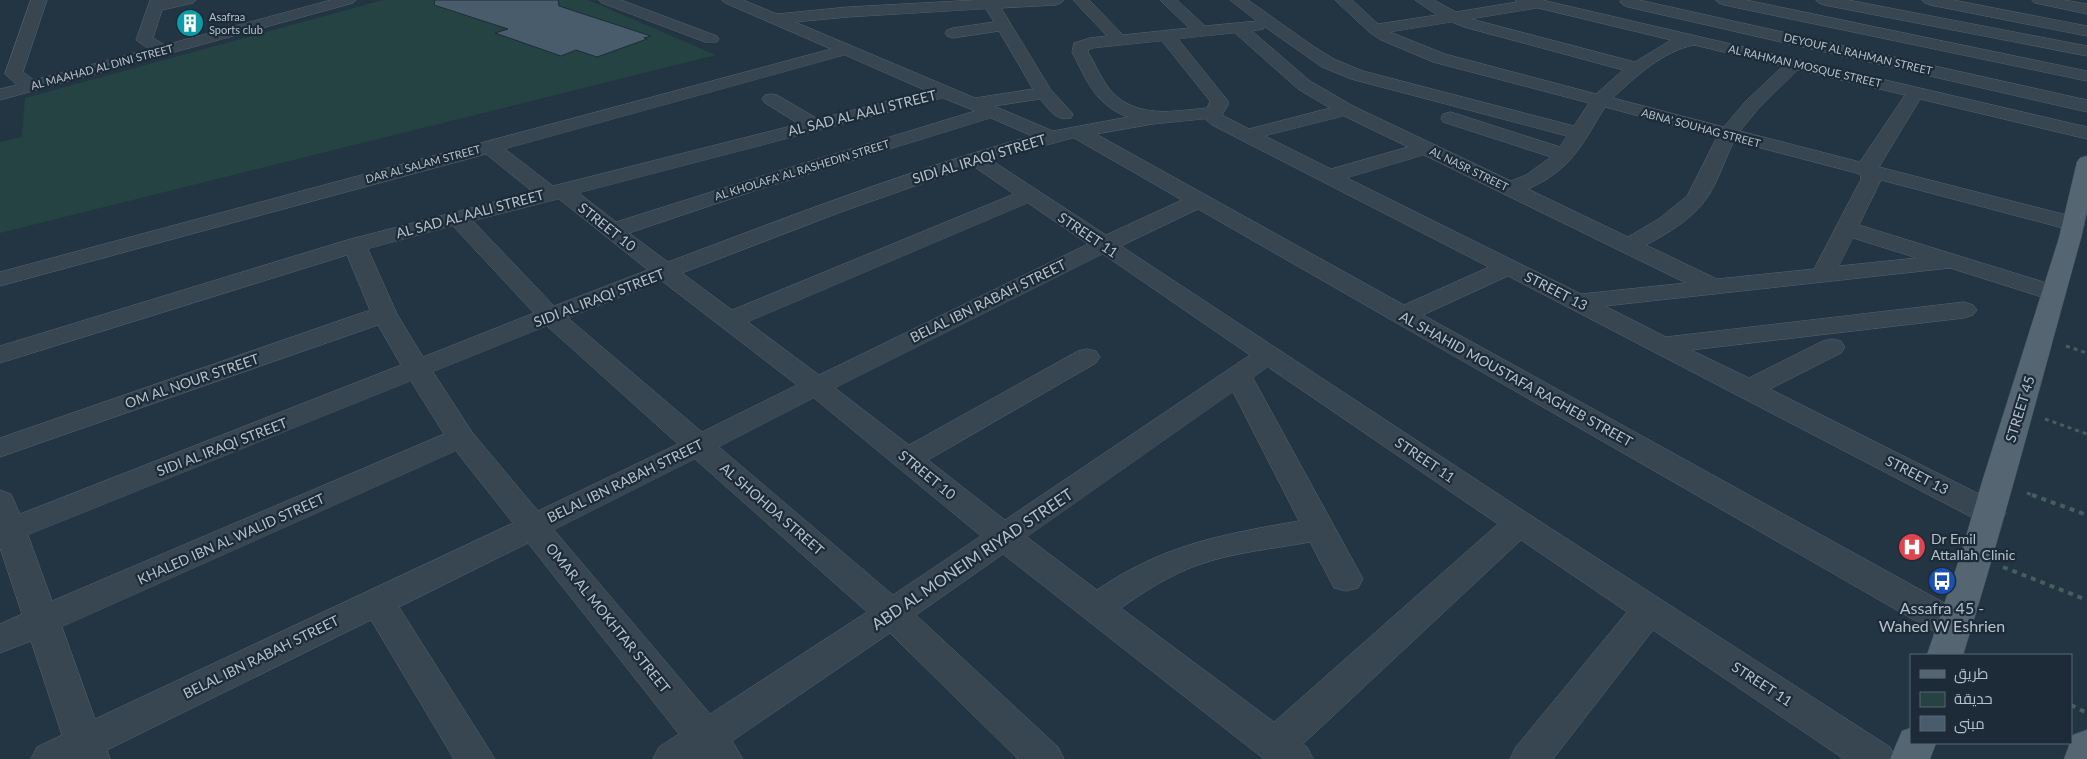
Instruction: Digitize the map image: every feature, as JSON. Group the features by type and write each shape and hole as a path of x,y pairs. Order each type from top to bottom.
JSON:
{"main road":[{"name":"STREET 45","path":"1945,654 1977,557 1997,482 2074,224 2087,162"},
{"path":"1910,759 1916,744"},
{"path":"2084,759 2087,747"}],"street":[{"path":"30,86 7,76 23,44 39,0"},
{"path":"162,50 144,40 157,3 188,0"},
{"name":"AL MAAHAD AL DINI STREET","path":"79,57 300,0"},
{"name":"AL MAAHAD AL DINI STREET","path":"0,94 348,0"},
{"path":"607,0 711,39"},
{"path":"730,0 992,112 1064,128"},
{"path":"821,0 848,12"},
{"path":"774,19 848,12 1056,0"},
{"path":"1081,0 1119,40"},
{"path":"1168,0 1202,32"},
{"path":"1238,0 1314,54 1357,75 1489,90 1578,133"},
{"name":"ABNA' SOUHAG STREET","path":"1343,0 1375,29 1402,44 1426,53 1489,90 1600,101 2074,224"},
{"path":"1423,0 1452,17 1470,24 1636,68"},
{"path":"1724,0 2087,76"},
{"path":"1511,189 1551,167 1565,155 1600,101 1636,68 1674,44 1691,41 1785,0"},
{"path":"1824,0 2087,51"},
{"path":"2040,0 2087,9"},
{"path":"1590,16 1631,1"},
{"name":"DEYOUF AL RAHMAN STREET","path":"1631,1 2087,106"},
{"path":"1628,246 1660,229 1683,211 1700,192 1728,135 1748,109 1801,65 1840,50 1939,1 2087,31"},
{"path":"1375,29 1530,2"},
{"name":"AL RAHMAN MOSQUE STREET","path":"1530,2 1691,41 1949,99 2087,133"},
{"path":"991,4 1064,128"},
{"path":"953,33 1004,25"},
{"path":"1153,118 1134,114 1108,100 1079,50 1084,45 1090,43 1272,25"},
{"name":"AL NASR STREET","path":"1239,28 1304,85 1346,110 1429,133 1511,189 1714,287"},
{"path":"1167,36 1219,101 1219,105 1212,113"},
{"name":"DAR AL SALAM STREET","path":"0,279 846,50"},
{"path":"1949,99 1991,56"},
{"name":"AL MAAHAD AL DINI STREET","path":"7,76 33,69"},
{"path":"1330,176 1429,133 1489,90"},
{"name":"AL SAD AL AALI STREET","path":"0,355 355,245 457,217 814,126 883,100 944,92"},
{"path":"1823,275 1871,179 1868,165 1916,92"},
{"path":"972,104 1044,93"},
{"path":"771,99 814,126"},
{"path":"1247,134 1346,110"},
{"name":"AL KHOLAFA' AL RASHEDIN STREET","path":"612,231 753,184 992,112"},
{"name":"SIDI AL IRAQI STREET","path":"3,522 418,370 550,316 833,207 975,158 1064,128 1212,113"},
{"name":"STREET 13","path":"1212,113 1213,117 1219,121 1990,513"},
{"name":"AL SHAHID MOUSTAFA RAGHEB STREET","path":"1064,128 1199,201 1955,626"},
{"path":"1429,133 1565,155"},
{"name":"STREET 10","path":"489,146 612,231 815,386 1004,537 1284,752"},
{"name":"STREET 11","path":"975,158 1519,523 1876,759"},
{"path":"729,321 1029,195"},
{"name":"BELAL IBN RABAH STREET","path":"51,759 88,750 377,601 698,445 1102,244 1199,201"},
{"name":"AL SHOHDA STREET","path":"457,217 550,316 892,614 1044,759"},
{"path":"1846,228 2054,293"},
{"name":"OMAR AL MOKHTAR STREET","path":"355,245 384,314 462,438 714,748"},
{"path":"1578,302 1951,261"},
{"path":"1402,315 1508,267"},
{"path":"1663,346 1964,310"},
{"name":"OM AL NOUR STREET","path":"0,448 384,314"},
{"path":"1749,389 1832,347"},
{"name":"ABD AL MONEIM RIYAD STREET","path":"674,759 714,748 892,614 1268,355"},
{"path":"907,459 1087,357"},
{"path":"1238,375 1346,579"},
{"name":"KHALED IBN AL WALID STREET","path":"0,639 462,438"},
{"path":"3,522 88,750"},
{"path":"1284,752 1519,523"},
{"path":"1096,608 1130,584 1169,564 1211,550 1320,529"},
{"path":"377,601 476,759"},
{"path":"1530,759 1650,609"}],"path":[{"path":"2020,410 2087,434"},
{"path":"1997,482 2087,515"},
{"path":"1977,557 2087,600"},
{"path":"2072,706 2087,713"}],"green space":[{"path":"383,0 588,0 716,55 0,233 0,142 22,137 25,98"}],"building":[{"path":"435,0 558,0 559,6 651,36 597,57 576,50 561,56 495,33 508,29 434,5"}],"place":[{"name":"Asafraa Sports club","path":"190,23"},
{"name":"Dr Emil Attallah Clinic","path":"1912,547"},
{"name":"Assafra 45 - Wahed W Eshrien","path":"1942,581"}]}
